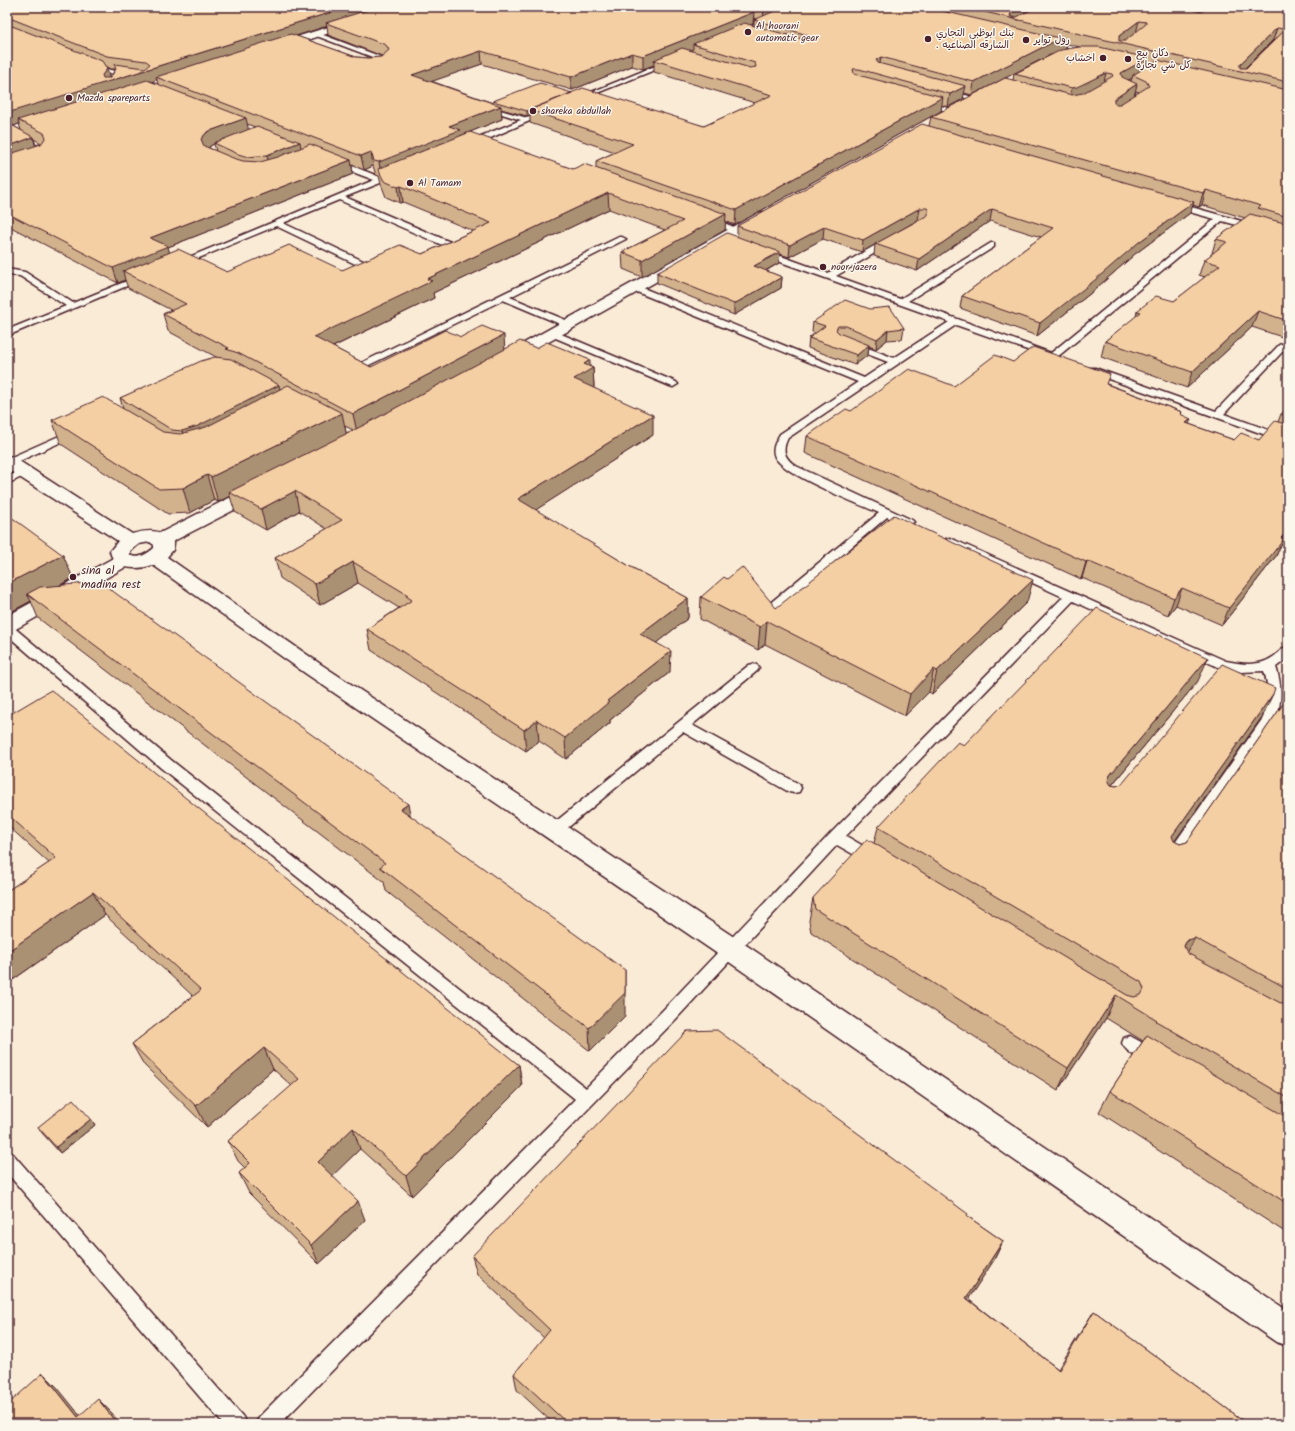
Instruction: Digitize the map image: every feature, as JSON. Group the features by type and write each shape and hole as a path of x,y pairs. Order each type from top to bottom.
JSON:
{"street":[{"path":"270,38 368,7"},
{"path":"268,50 402,7"},
{"path":"119,83 141,77"},
{"path":"934,121 981,96"},
{"path":"492,367 554,334 723,238 737,237 779,207"},
{"path":"8,461 130,541"},
{"path":"271,484 158,549 142,562 128,562 121,557 120,551 130,541 150,536 158,549 318,672 554,832 731,949 1288,1330"},
{"path":"7,625 88,582 124,560"}],"lane":[{"path":"316,34 387,61 385,65 379,67"},
{"path":"290,42 305,47"},
{"path":"80,60 110,72 141,77"},
{"path":"571,102 674,60"},
{"path":"110,72 119,83"},
{"path":"939,89 981,96"},
{"path":"915,101 953,111"},
{"path":"475,104 527,120"},
{"path":"460,147 549,111"},
{"path":"482,138 497,144"},
{"path":"333,161 380,180"},
{"path":"174,265 402,171"},
{"path":"338,197 452,246"},
{"path":"1168,203 1288,238"},
{"path":"700,217 737,237"},
{"path":"759,251 1057,357 1221,218"},
{"path":"276,223 375,270"},
{"path":"829,276 896,238"},
{"path":"366,363 622,239"},
{"path":"901,302 991,245"},
{"path":"7,272 22,274 72,306"},
{"path":"7,333 152,274"},
{"path":"635,288 865,382"},
{"path":"503,296 570,325"},
{"path":"921,528 798,472 785,464 779,455 778,446 784,436 956,321"},
{"path":"554,334 673,384"},
{"path":"841,340 895,362"},
{"path":"1218,415 1282,347"},
{"path":"1083,367 1288,440"},
{"path":"8,461 86,427"},
{"path":"7,481 24,472"},
{"path":"767,612 886,512"},
{"path":"943,538 1222,664 1235,668 1253,669 1269,666 1283,657 1288,650"},
{"path":"266,1424 587,1099 731,949 836,836 1071,596"},
{"path":"7,628 166,764 587,1099"},
{"path":"1212,676 1222,664"},
{"path":"1170,860 1269,719 1274,706 1276,694 1274,680 1269,666"},
{"path":"554,832 753,668"},
{"path":"682,726 794,788"},
{"path":"836,836 884,866"},
{"path":"1130,1043 1170,1067"},
{"path":"7,1160 236,1424"}],"shaded area":[{"path":"420,7 882,7 1288,104 1288,1424 7,1424 7,140"}],"building":[{"path":"7,7 348,7 7,113 7,24 102,61 107,69 102,75 103,78 110,78 116,69 114,64 145,68 150,64 146,61 107,56 7,17"},
{"path":"377,7 733,7 754,12 643,56 632,53 571,77 481,51 412,75 501,106 449,126 460,130 379,162 374,161 371,152 361,156 156,77 291,34 356,57 381,57 389,50 386,45 326,23"},
{"path":"784,7 925,7 1068,40 1053,42 974,82 881,57 876,60 878,63 966,86 950,94 859,69 853,69 854,74 943,97 736,210 596,161 633,144 529,110 583,88 704,126 772,95 654,60 682,48 750,68 756,67 755,63 693,44 744,23 806,40 809,37 808,35 754,20"},
{"path":"963,7 1023,7 1011,13 1010,16 1015,18 1036,7 1182,7 1201,12 1206,9 1203,7 1288,7 1288,82","holes":["1139,21 1146,22 1146,24 1125,41 1119,41 1119,36","1277,28 1284,29 1284,31 1246,68 1240,68 1240,64"]},
{"path":"1079,47 1099,47 1148,58 1121,73 1122,77 1137,84 1114,99 1115,104 1120,104 1149,86 1146,81 1133,75 1157,60 1288,90 1288,217 1258,208 1261,206 1206,190 1203,193 931,117 1005,78 1072,95 1083,93 1113,76 1112,74 1106,73 1072,88 1014,74 1061,50"},
{"path":"147,80 246,118 207,132 201,139 204,146 233,158 243,161 260,162 278,157 310,144 351,160 150,238 168,246 113,268 7,213 7,155 41,144 46,137 44,133 18,120"},
{"path":"540,83 572,93 527,111 493,101"},
{"path":"8,123 33,137 7,147"},
{"path":"922,124 1194,202 1139,242 1095,280 1040,323 962,296 1053,228 992,209 919,259 875,244 928,215 927,208 920,208 863,240 824,227 790,245 737,226"},
{"path":"257,126 300,142 267,155 248,157 214,143"},
{"path":"470,132 573,169 584,164 726,214 642,260 622,252 683,221 608,193 427,279 432,281 314,337 371,367 445,330 461,337 482,326 504,335 353,414 238,353 226,349 229,348 163,314 186,304 123,271 178,249 227,272 289,245 342,270 400,245 422,254 491,223 401,186 398,187 384,181 378,169"},
{"path":"1250,214 1288,224 1288,321 1258,311 1192,372 1105,341 1141,312 1137,311 1156,296 1174,301 1220,265 1204,260 1227,242 1216,239"},
{"path":"727,233 780,252 754,266 782,277 734,304 657,273"},
{"path":"845,300 870,309 890,307 904,328 888,330 877,339 846,326 838,326 836,330 839,333 869,345 857,355 809,338 825,326 813,322"},
{"path":"520,341 536,348 547,342 590,360 584,364 593,368 574,379 653,415 518,499 631,567 688,598 640,634 671,651 607,701 609,702 565,738 537,720 524,730 367,629 412,600 406,596 408,595 353,562 315,584 275,558 342,520 295,491 261,509 229,492 364,425"},
{"path":"1033,347 1110,374 1106,384 1182,412 1180,414 1191,419 1186,423 1234,440 1241,433 1259,440 1275,421 1288,425 1288,530 1281,538 1284,539 1229,608 1182,588 1174,598 1087,561 1086,562 807,436 846,409 851,411 909,369 954,386 995,355 1013,362"},
{"path":"215,357 231,359 279,385 198,426 182,431 172,430 120,398 201,361"},
{"path":"288,385 342,413 211,477 207,475 183,488 159,489 52,420 103,397 163,432 180,434 206,427"},
{"path":"1288,407 1288,417 1281,414"},
{"path":"7,514 63,555 7,584"},
{"path":"894,515 1033,580 937,671 934,669 910,694 767,621 760,627 701,597 724,577 727,579 742,567 776,608"},
{"path":"100,582 408,804 401,809 625,970 625,993 589,1028 380,867 385,863 27,594 40,587"},
{"path":"1097,608 1156,636 1157,634 1208,658 1110,775 1108,780 1111,785 1116,786 1122,784 1222,664 1275,688 1273,694 1172,836 1174,841 1180,844 1187,842 1288,697 1288,989 1195,938 1187,940 1184,946 1187,953 1288,1007 1288,1098 1156,1021 1157,1020 1116,995 1068,1068 815,909 813,898 867,839 1127,995 1134,997 1141,995 1144,989 1141,982 878,827 958,742 964,745"},
{"path":"51,690 519,1065 406,1176 353,1128 318,1162 358,1201 311,1245 239,1173 250,1163 228,1141 299,1079 264,1048 196,1106 132,1044 201,990 93,892 7,952 7,891 56,858 7,814 7,716"},
{"path":"717,1030 968,1214 967,1216 1003,1241 966,1298 1059,1370 1094,1311 1248,1424 568,1424 514,1374 550,1330 472,1256 687,1031"},
{"path":"1147,1035 1288,1118 1288,1204 1110,1091"},
{"path":"73,1099 91,1119 56,1147 38,1127"},
{"path":"43,1373 78,1417 98,1399 117,1424 7,1424 7,1405"}],"place":[{"name":"Al hoorani automatic gear","path":"748,32"},
{"name":"بنك ابوظبي التجاري . الشارقه الصناعيه","path":"928,39"},
{"name":"رول تواير","path":"1026,40"},
{"name":"اخشاب","path":"1103,58"},
{"name":"دكان بيع كل شي نجارة","path":"1128,59"},
{"name":"Mazda spareparts","path":"69,98"},
{"name":"shareka abdullah","path":"533,111"},
{"name":"Al Tamam","path":"410,183"},
{"name":"noor jazera","path":"823,267"},
{"name":"sina al madina rest","path":"73,577"}]}
